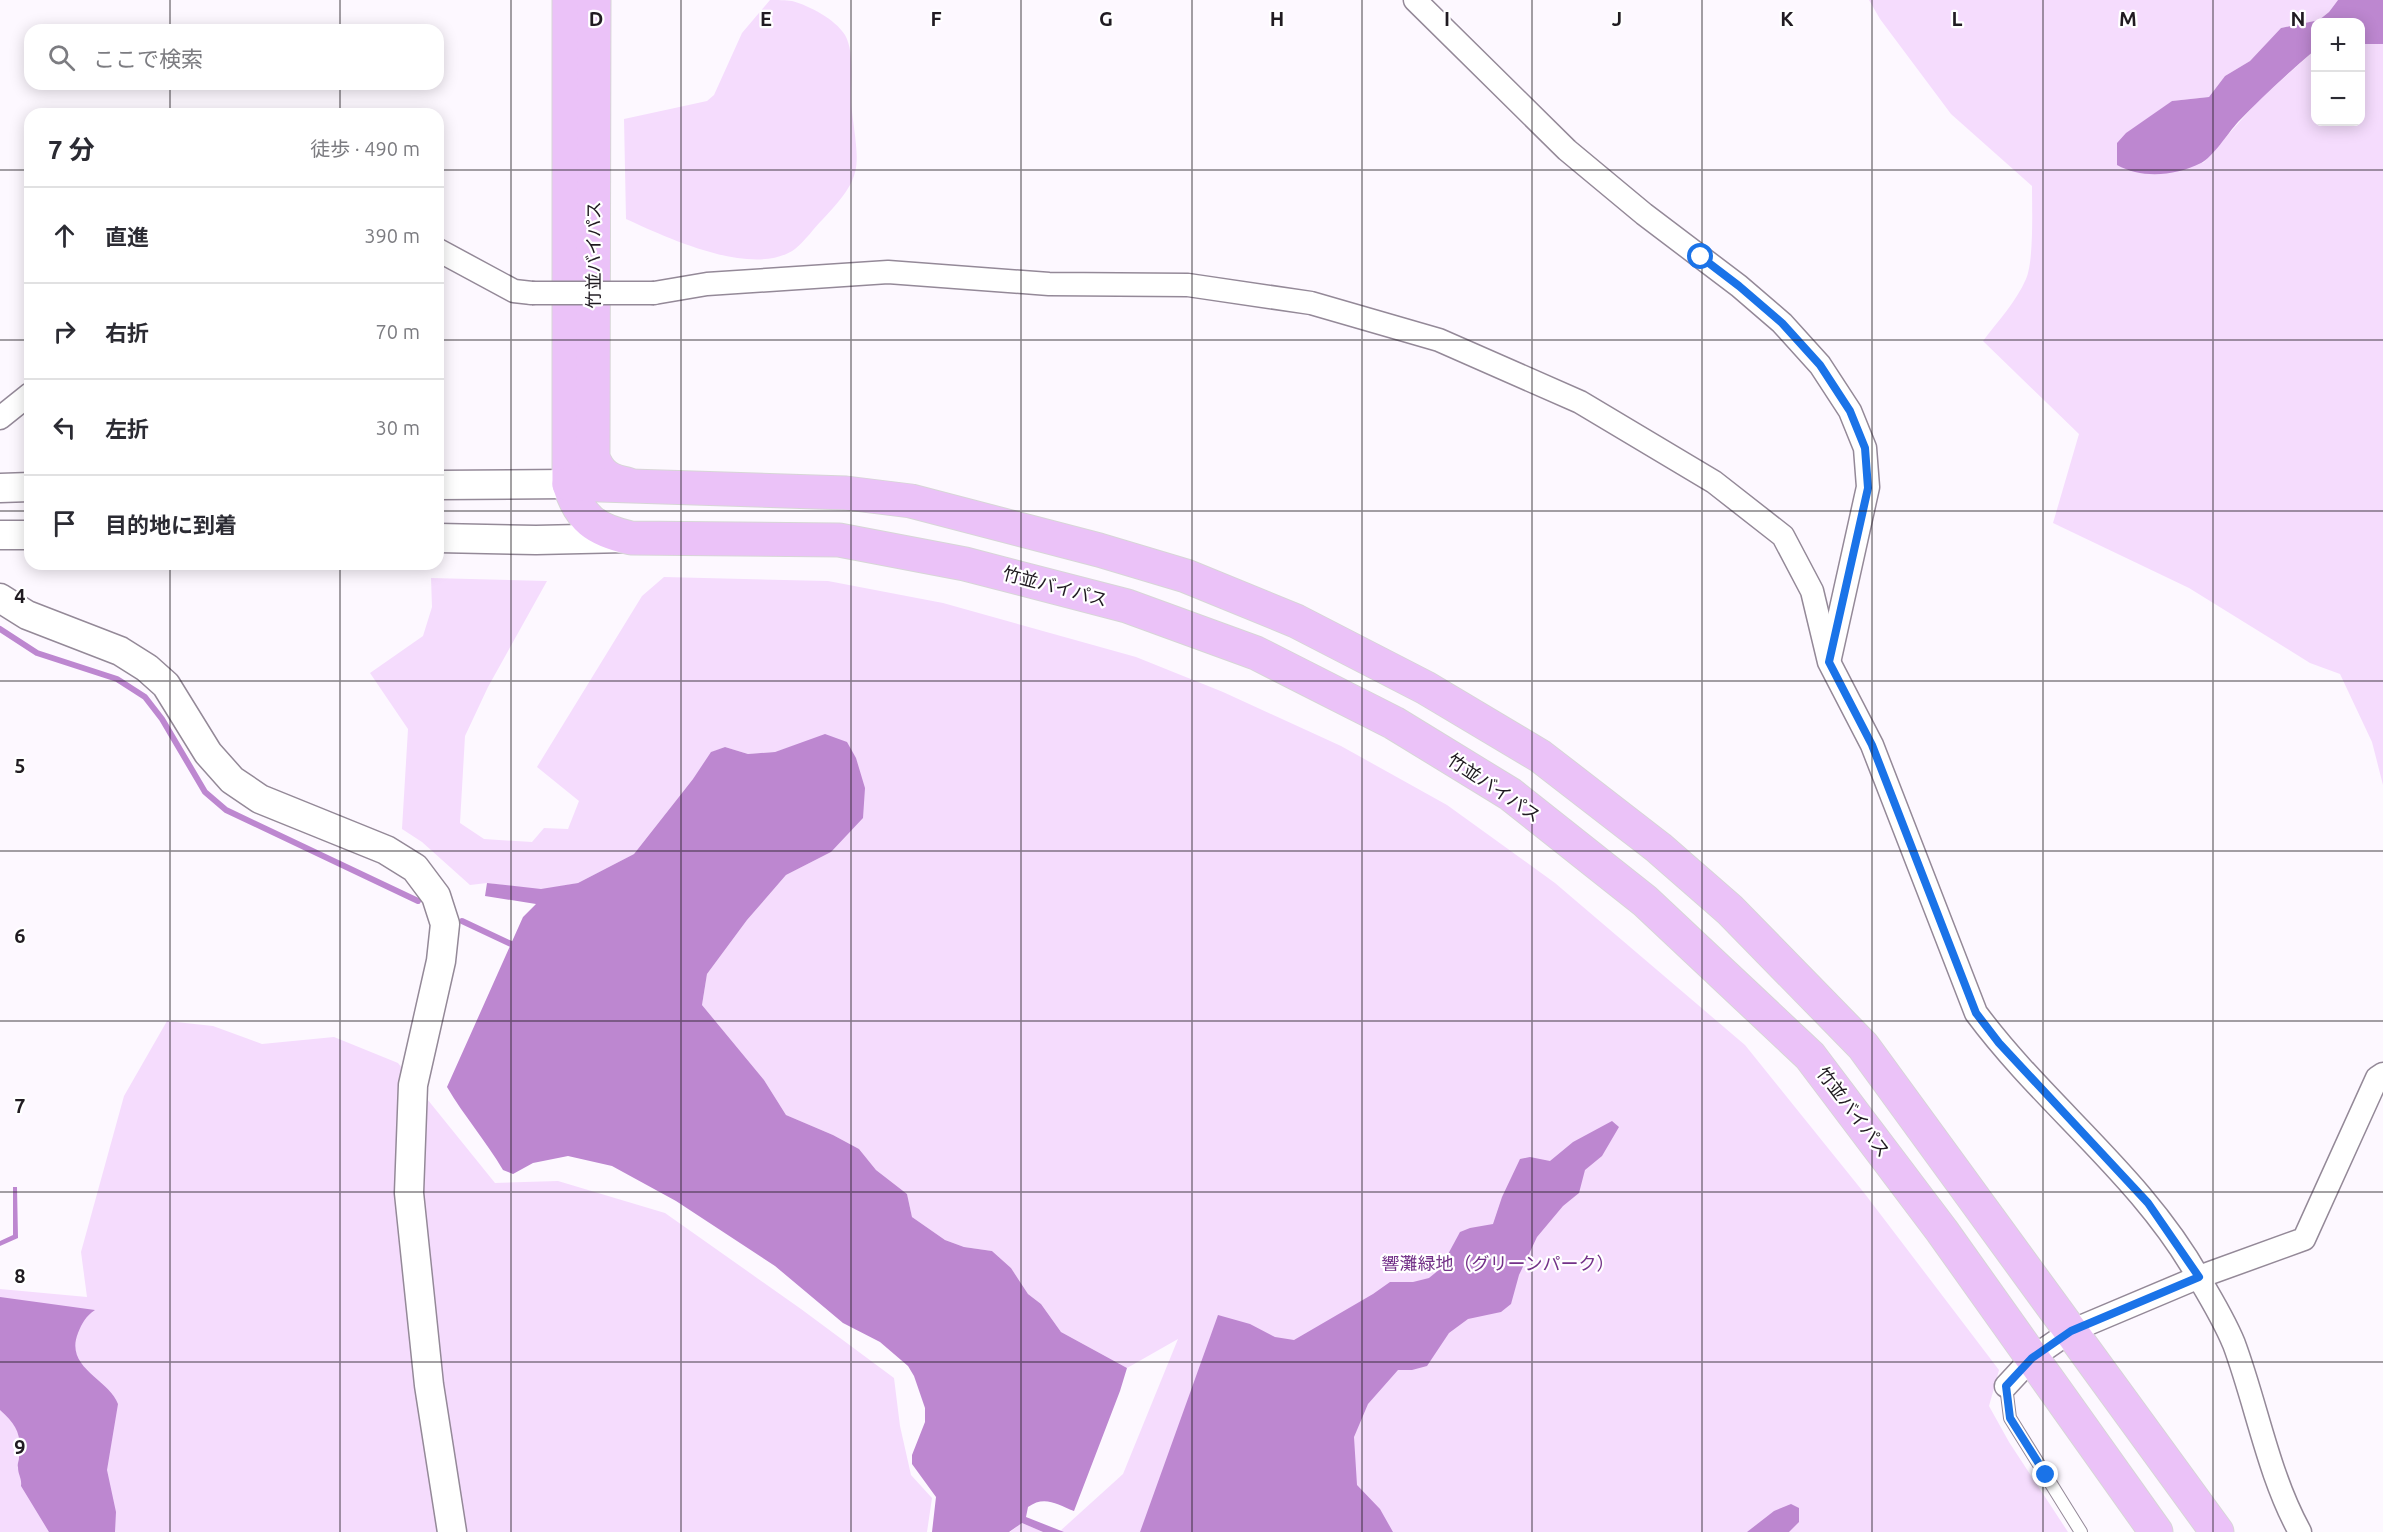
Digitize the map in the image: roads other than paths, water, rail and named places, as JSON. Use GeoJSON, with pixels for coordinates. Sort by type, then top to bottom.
{"type":"FeatureCollection","features":[{"type":"Feature","properties":{"kind":"highway","name":"竹並バイパス"},"geometry":{"type":"LineString","coordinates":[[568,0],[581,479],[610,533],[631,537],[839,540],[966,564],[1127,606],[1256,653],[1394,723],[1510,794],[1636,894],[1810,1056],[1942,1231],[2156,1532]]}},
{"type":"Feature","properties":{"kind":"highway","name":"竹並バイパス"},"geometry":{"type":"LineString","coordinates":[[581,479],[594,0]]}},
{"type":"Feature","properties":{"kind":"highway"},"geometry":{"type":"LineString","coordinates":[[581,479],[596,468],[605,477],[615,482],[632,485],[846,493],[911,501],[1099,550],[1186,576],[1296,621],[1426,688],[1540,756],[1659,848],[1730,910],[1863,1046],[2217,1532]]}},
{"type":"Feature","properties":{"kind":"street"},"geometry":{"type":"LineString","coordinates":[[1415,0],[1567,150],[1644,214],[1739,286],[1782,323],[1820,365],[1850,411],[1865,448],[1868,488],[1829,662]]}},
{"type":"Feature","properties":{"kind":"street"},"geometry":{"type":"LineString","coordinates":[[444,253],[514,291],[532,293],[654,293],[706,284],[888,272],[1049,284],[1188,285],[1311,303],[1439,340],[1580,402],[1714,482],[1783,536],[1812,591],[1829,662],[1872,745],[1976,1013],[1999,1043],[2148,1203],[2199,1277],[2233,1342],[2285,1505],[2300,1532]]}},
{"type":"Feature","properties":{"kind":"street"},"geometry":{"type":"LineString","coordinates":[[0,418],[24,399]]}},
{"type":"Feature","properties":{"kind":"street"},"geometry":{"type":"LineString","coordinates":[[444,484],[536,484],[581,479],[570,534],[560,539]]}},
{"type":"Feature","properties":{"kind":"street"},"geometry":{"type":"LineString","coordinates":[[0,488],[24,488]]}},
{"type":"Feature","properties":{"kind":"street"},"geometry":{"type":"LineString","coordinates":[[0,535],[24,535]]}},
{"type":"Feature","properties":{"kind":"street"},"geometry":{"type":"LineString","coordinates":[[444,538],[631,537]]}},
{"type":"Feature","properties":{"kind":"street"},"geometry":{"type":"LineString","coordinates":[[0,598],[27,615],[120,651],[147,668],[166,685],[208,753],[232,780],[260,799],[386,850],[415,868],[436,896],[445,924],[441,961],[412,1085],[409,1193],[429,1385],[452,1532]]}},
{"type":"Feature","properties":{"kind":"street"},"geometry":{"type":"LineString","coordinates":[[2006,1386],[2032,1358],[2071,1331],[2199,1277],[2304,1239],[2378,1078],[2383,1074]]}},
{"type":"Feature","properties":{"kind":"lane"},"geometry":{"type":"LineString","coordinates":[[2006,1386],[2010,1418],[2081,1532]]}},
{"type":"Feature","properties":{"kind":"waterway"},"geometry":{"type":"LineString","coordinates":[[0,629],[37,653],[117,679],[145,697],[162,719],[205,792],[226,810],[418,901]]}},
{"type":"Feature","properties":{"kind":"waterway"},"geometry":{"type":"LineString","coordinates":[[462,921],[511,944]]}},
{"type":"Feature","properties":{"kind":"park label","name":"響灘緑地（グリーンパーク）"},"geometry":{"type":"Point","coordinates":[1498,1264]}}]}
